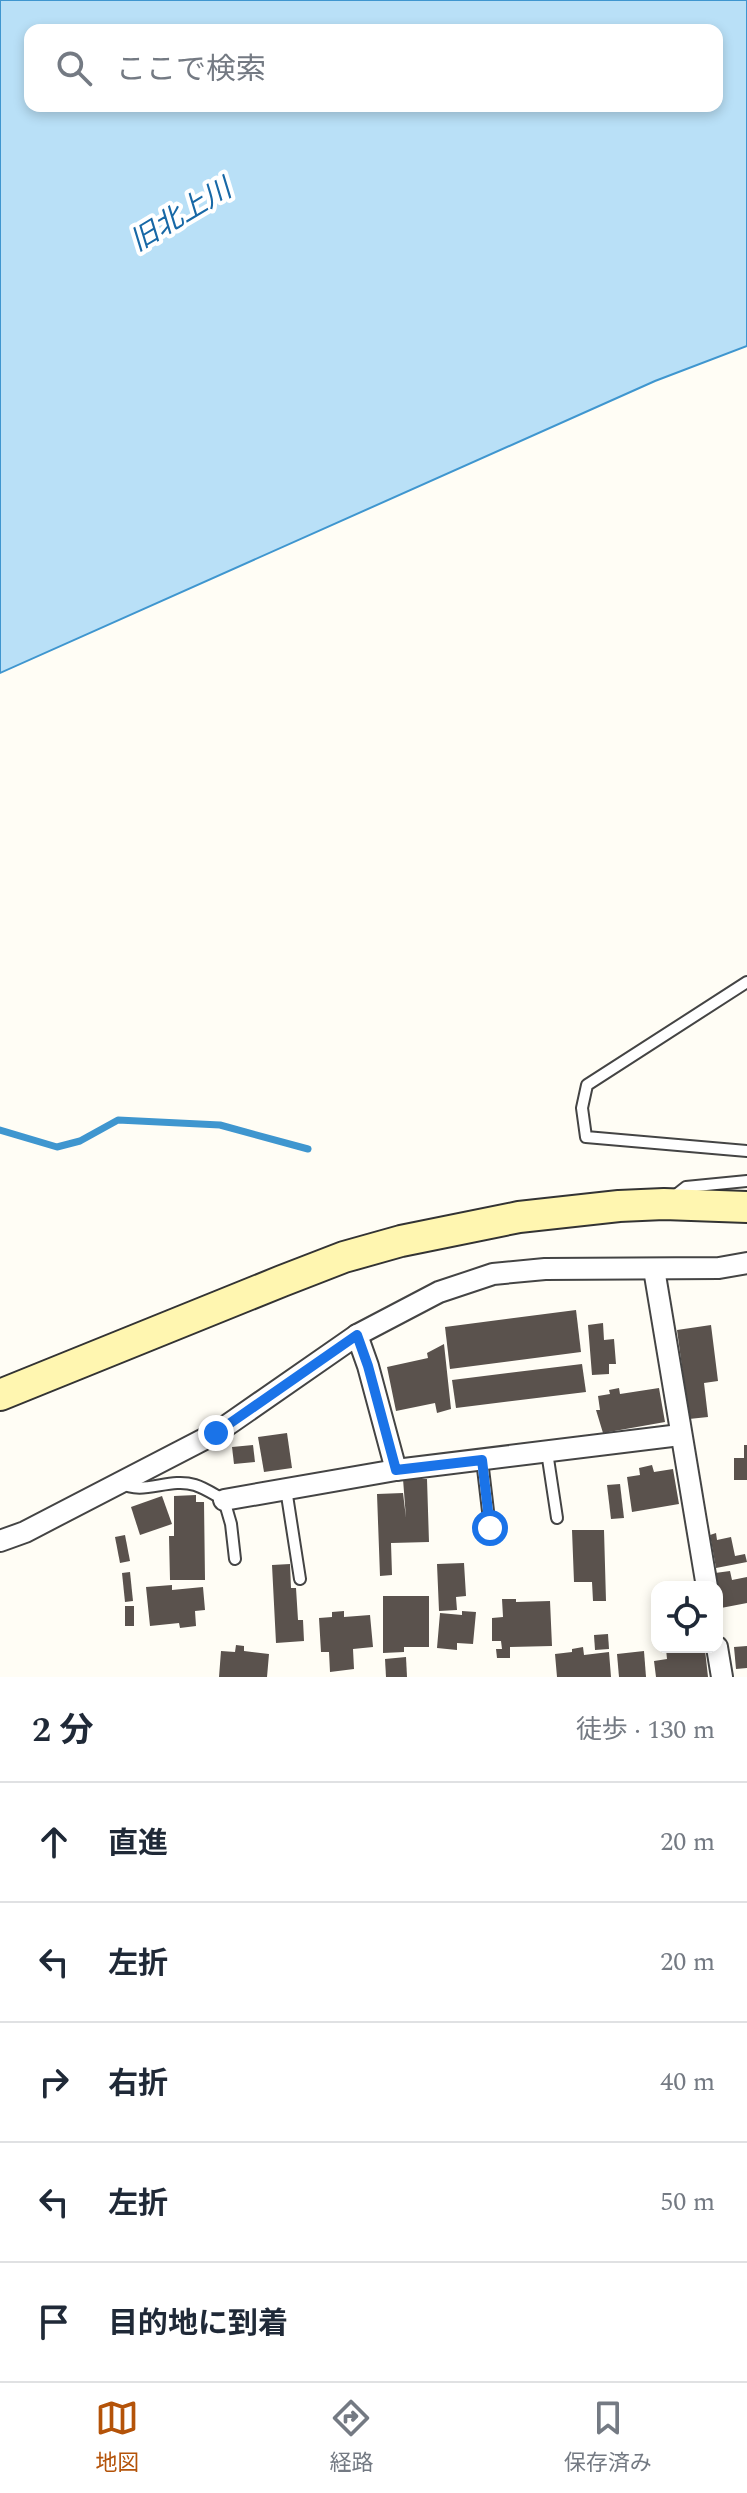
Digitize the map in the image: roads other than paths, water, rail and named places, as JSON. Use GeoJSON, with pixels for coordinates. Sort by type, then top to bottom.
{"type":"FeatureCollection","features":[{"type":"Feature","properties":{"kind":"street"},"geometry":{"type":"LineString","coordinates":[[0,1395],[282,1281],[372,1249],[519,1217],[664,1204],[747,1207]]}},
{"type":"Feature","properties":{"kind":"street"},"geometry":{"type":"LineString","coordinates":[[0,1541],[25,1532],[216,1433],[357,1335],[439,1292],[493,1274],[545,1269],[719,1268],[747,1263]]}},
{"type":"Feature","properties":{"kind":"street"},"geometry":{"type":"LineString","coordinates":[[654,1269],[706,1581]]}},
{"type":"Feature","properties":{"kind":"street"},"geometry":{"type":"LineString","coordinates":[[357,1335],[396,1470]]}},
{"type":"Feature","properties":{"kind":"street"},"geometry":{"type":"LineString","coordinates":[[224,1500],[396,1470],[680,1435]]}},
{"type":"Feature","properties":{"kind":"street"},"geometry":{"type":"LineString","coordinates":[[718,1653],[722,1677]]}},
{"type":"Feature","properties":{"kind":"lane"},"geometry":{"type":"LineString","coordinates":[[747,982],[587,1085],[582,1108],[586,1137],[747,1151]]}},
{"type":"Feature","properties":{"kind":"lane"},"geometry":{"type":"LineString","coordinates":[[664,1204],[686,1187],[747,1181]]}},
{"type":"Feature","properties":{"kind":"lane"},"geometry":{"type":"LineString","coordinates":[[547,1452],[557,1518]]}},
{"type":"Feature","properties":{"kind":"lane"},"geometry":{"type":"LineString","coordinates":[[482,1460],[490,1528]]}},
{"type":"Feature","properties":{"kind":"lane"},"geometry":{"type":"LineString","coordinates":[[119,1482],[139,1489],[162,1483],[195,1485],[224,1500],[231,1524],[235,1559]]}},
{"type":"Feature","properties":{"kind":"lane"},"geometry":{"type":"LineString","coordinates":[[286,1489],[300,1579]]}},
{"type":"Feature","properties":{"kind":"water","name":"旧北上川"},"geometry":{"type":"Polygon","coordinates":[[[0,0],[747,0],[747,346],[655,381],[0,673],[0,0]]]}},
{"type":"Feature","properties":{"kind":"waterway"},"geometry":{"type":"LineString","coordinates":[[0,1130],[57,1147],[80,1141],[118,1120],[220,1125],[308,1149]]}}]}
